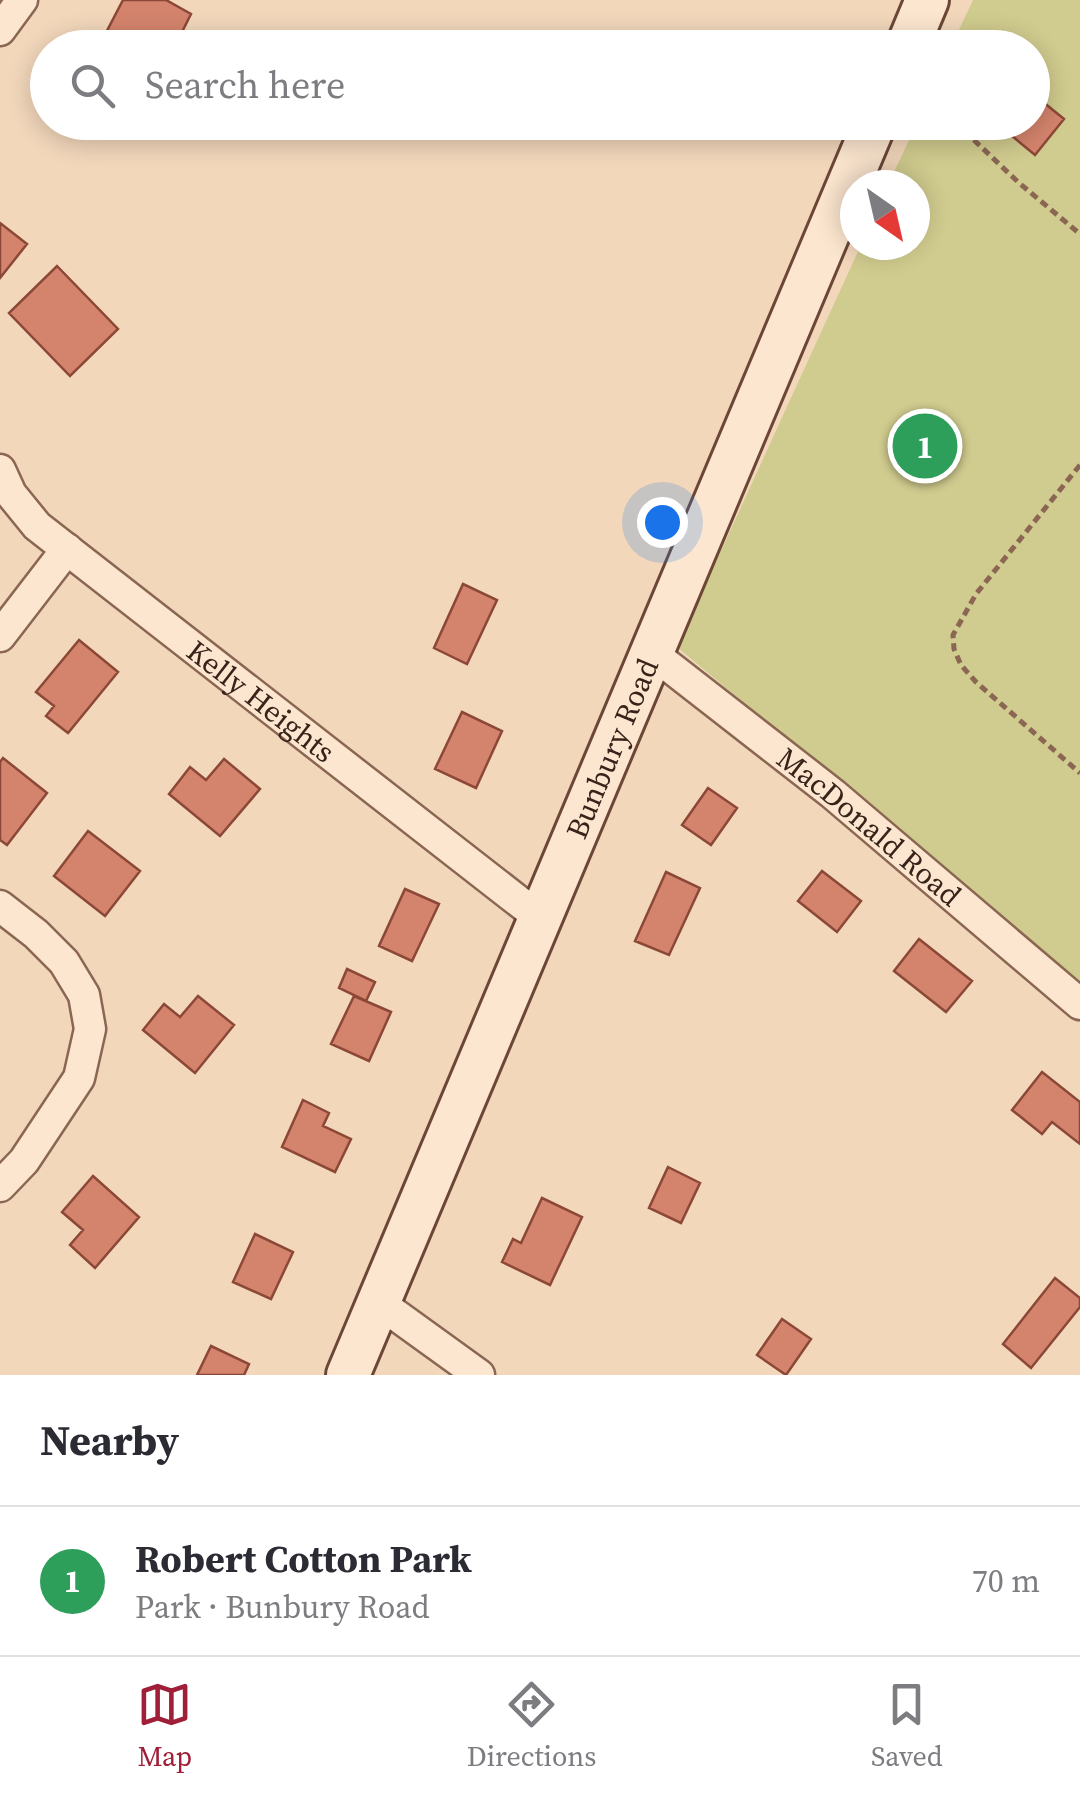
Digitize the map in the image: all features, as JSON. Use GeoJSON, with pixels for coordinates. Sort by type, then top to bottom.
{"type":"FeatureCollection","features":[{"type":"Feature","properties":{"kind":"main road"},"geometry":{"type":"LineString","coordinates":[[914,30],[927,0]]}},
{"type":"Feature","properties":{"kind":"main road","name":"Bunbury Road"},"geometry":{"type":"LineString","coordinates":[[348,1375],[868,140]]}},
{"type":"Feature","properties":{"kind":"street"},"geometry":{"type":"LineString","coordinates":[[0,30],[22,0]]}},
{"type":"Feature","properties":{"kind":"street","name":"Kelly Heights"},"geometry":{"type":"LineString","coordinates":[[0,470],[11,494],[38,526],[540,918]]}},
{"type":"Feature","properties":{"kind":"street"},"geometry":{"type":"LineString","coordinates":[[0,636],[67,550]]}},
{"type":"Feature","properties":{"kind":"street","name":"MacDonald Road"},"geometry":{"type":"LineString","coordinates":[[652,653],[833,794],[1080,1004]]}},
{"type":"Feature","properties":{"kind":"street"},"geometry":{"type":"LineString","coordinates":[[0,906],[64,962],[84,994],[90,1029],[79,1078],[24,1161],[0,1186]]}},
{"type":"Feature","properties":{"kind":"street"},"geometry":{"type":"LineString","coordinates":[[378,1302],[479,1375]]}},
{"type":"Feature","properties":{"kind":"path"},"geometry":{"type":"LineString","coordinates":[[974,140],[1080,234]]}},
{"type":"Feature","properties":{"kind":"path"},"geometry":{"type":"LineString","coordinates":[[1080,465],[976,594],[954,635],[954,650],[961,665],[976,682],[1080,773]]}},
{"type":"Feature","properties":{"kind":"shaded area"},"geometry":{"type":"Polygon","coordinates":[[[973,0],[1080,0],[1080,983],[677,647],[854,260],[930,260],[930,170],[895,170],[909,140],[1050,140],[1050,30],[959,30],[973,0]]]}},
{"type":"Feature","properties":{"kind":"building"},"geometry":{"type":"Polygon","coordinates":[[[123,0],[166,0],[191,14],[183,30],[107,30],[123,0]]]}},
{"type":"Feature","properties":{"kind":"building"},"geometry":{"type":"Polygon","coordinates":[[[1050,108],[1064,119],[1050,136],[1050,108]]]}},
{"type":"Feature","properties":{"kind":"building"},"geometry":{"type":"Polygon","coordinates":[[[1017,140],[1047,140],[1035,155],[1017,140]]]}},
{"type":"Feature","properties":{"kind":"building"},"geometry":{"type":"Polygon","coordinates":[[[0,223],[27,244],[0,278],[0,223]]]}},
{"type":"Feature","properties":{"kind":"building"},"geometry":{"type":"Polygon","coordinates":[[[57,266],[118,329],[70,376],[9,313],[57,266]]]}},
{"type":"Feature","properties":{"kind":"building"},"geometry":{"type":"Polygon","coordinates":[[[463,584],[497,600],[467,664],[434,648],[463,584]]]}},
{"type":"Feature","properties":{"kind":"building"},"geometry":{"type":"Polygon","coordinates":[[[79,640],[118,672],[68,733],[46,716],[54,706],[36,692],[79,640]]]}},
{"type":"Feature","properties":{"kind":"building"},"geometry":{"type":"Polygon","coordinates":[[[462,712],[502,731],[476,788],[435,769],[462,712]]]}},
{"type":"Feature","properties":{"kind":"building"},"geometry":{"type":"Polygon","coordinates":[[[3,758],[47,793],[7,845],[0,840],[3,758]]]}},
{"type":"Feature","properties":{"kind":"building"},"geometry":{"type":"Polygon","coordinates":[[[224,759],[260,789],[220,836],[169,794],[190,767],[206,780],[224,759]]]}},
{"type":"Feature","properties":{"kind":"building"},"geometry":{"type":"Polygon","coordinates":[[[708,788],[737,808],[711,845],[682,825],[708,788]]]}},
{"type":"Feature","properties":{"kind":"building"},"geometry":{"type":"Polygon","coordinates":[[[88,831],[140,871],[105,916],[54,876],[88,831]]]}},
{"type":"Feature","properties":{"kind":"building"},"geometry":{"type":"Polygon","coordinates":[[[822,871],[861,901],[837,932],[798,901],[822,871]]]}},
{"type":"Feature","properties":{"kind":"building"},"geometry":{"type":"Polygon","coordinates":[[[666,872],[700,888],[669,955],[635,941],[666,872]]]}},
{"type":"Feature","properties":{"kind":"building"},"geometry":{"type":"Polygon","coordinates":[[[405,889],[439,904],[412,961],[379,946],[405,889]]]}},
{"type":"Feature","properties":{"kind":"building"},"geometry":{"type":"Polygon","coordinates":[[[919,939],[972,981],[946,1012],[894,971],[919,939]]]}},
{"type":"Feature","properties":{"kind":"building"},"geometry":{"type":"Polygon","coordinates":[[[347,969],[375,982],[366,1001],[339,988],[347,969]]]}},
{"type":"Feature","properties":{"kind":"building"},"geometry":{"type":"Polygon","coordinates":[[[198,996],[234,1025],[195,1073],[143,1030],[164,1004],[180,1017],[198,996]]]}},
{"type":"Feature","properties":{"kind":"building"},"geometry":{"type":"Polygon","coordinates":[[[354,996],[391,1012],[369,1061],[331,1044],[354,996]]]}},
{"type":"Feature","properties":{"kind":"building"},"geometry":{"type":"Polygon","coordinates":[[[1042,1072],[1080,1102],[1080,1144],[1052,1122],[1042,1134],[1012,1110],[1042,1072]]]}},
{"type":"Feature","properties":{"kind":"building"},"geometry":{"type":"Polygon","coordinates":[[[303,1100],[329,1113],[323,1126],[351,1139],[335,1172],[282,1147],[303,1100]]]}},
{"type":"Feature","properties":{"kind":"building"},"geometry":{"type":"Polygon","coordinates":[[[668,1167],[700,1183],[681,1223],[649,1208],[668,1167]]]}},
{"type":"Feature","properties":{"kind":"building"},"geometry":{"type":"Polygon","coordinates":[[[93,1176],[139,1217],[95,1268],[70,1245],[83,1230],[62,1212],[93,1176]]]}},
{"type":"Feature","properties":{"kind":"building"},"geometry":{"type":"Polygon","coordinates":[[[542,1198],[582,1217],[550,1285],[502,1262],[513,1239],[521,1243],[542,1198]]]}},
{"type":"Feature","properties":{"kind":"building"},"geometry":{"type":"Polygon","coordinates":[[[255,1234],[293,1252],[271,1299],[233,1282],[255,1234]]]}},
{"type":"Feature","properties":{"kind":"building"},"geometry":{"type":"Polygon","coordinates":[[[1055,1278],[1080,1298],[1080,1307],[1031,1368],[1003,1344],[1055,1278]]]}},
{"type":"Feature","properties":{"kind":"building"},"geometry":{"type":"Polygon","coordinates":[[[782,1319],[811,1339],[786,1375],[757,1355],[782,1319]]]}},
{"type":"Feature","properties":{"kind":"building"},"geometry":{"type":"Polygon","coordinates":[[[211,1346],[249,1364],[244,1375],[197,1375],[211,1346]]]}},
{"type":"Feature","properties":{"kind":"place","name":"Robert Cotton Park"},"geometry":{"type":"Point","coordinates":[925,446]}}]}
